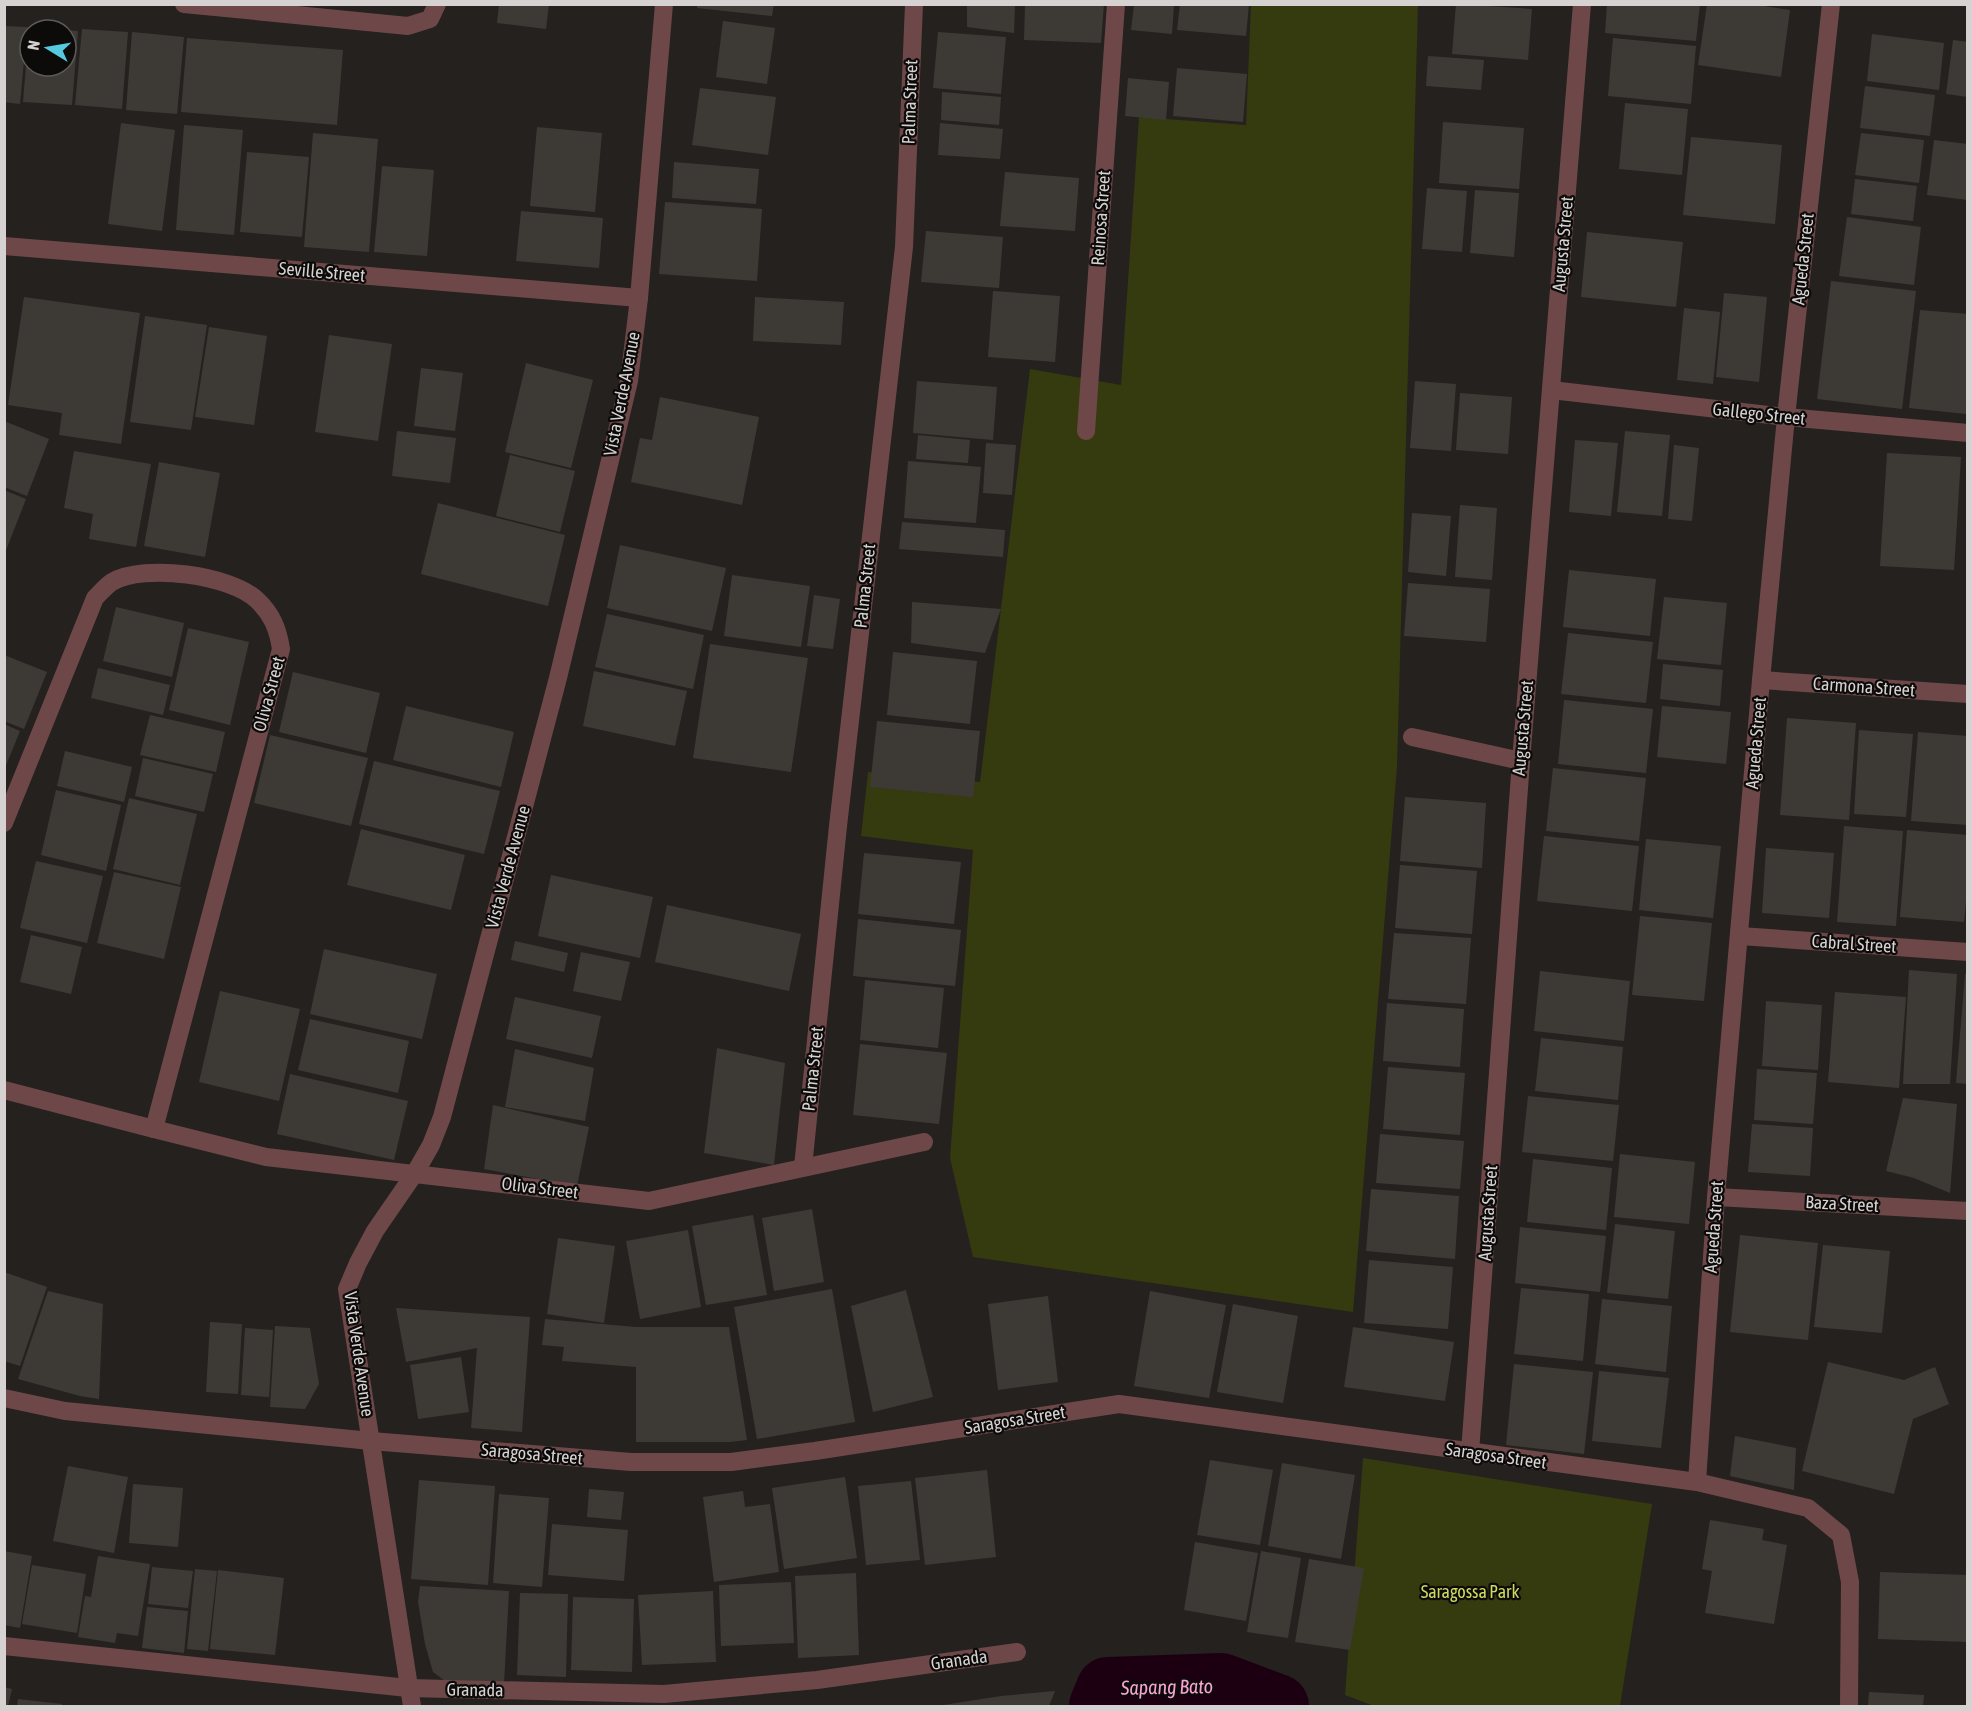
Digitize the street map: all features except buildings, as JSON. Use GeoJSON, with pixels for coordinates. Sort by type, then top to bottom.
{"type":"FeatureCollection","features":[{"type":"Feature","properties":{"kind":"street"},"geometry":{"type":"LineString","coordinates":[[184,4],[408,26],[430,20],[437,4]]}},
{"type":"Feature","properties":{"kind":"street","name":"Vista Verde Avenue"},"geometry":{"type":"LineString","coordinates":[[412,1707],[347,1289],[375,1231],[415,1173],[431,1145],[442,1117],[558,678],[629,381],[639,298],[664,4]]}},
{"type":"Feature","properties":{"kind":"street","name":"Palma Street"},"geometry":{"type":"LineString","coordinates":[[803,1167],[841,802],[904,247],[914,4]]}},
{"type":"Feature","properties":{"kind":"street","name":"Reinosa Street"},"geometry":{"type":"LineString","coordinates":[[1086,431],[1116,4]]}},
{"type":"Feature","properties":{"kind":"street","name":"Augusta Street"},"geometry":{"type":"LineString","coordinates":[[1470,1452],[1521,761],[1582,4]]}},
{"type":"Feature","properties":{"kind":"street","name":"Agueda Street"},"geometry":{"type":"LineString","coordinates":[[1697,1482],[1716,1197],[1761,680],[1786,417],[1831,4]]}},
{"type":"Feature","properties":{"kind":"street","name":"Seville Street"},"geometry":{"type":"LineString","coordinates":[[4,246],[639,298]]}},
{"type":"Feature","properties":{"kind":"street","name":"Gallego Street"},"geometry":{"type":"LineString","coordinates":[[1551,390],[1786,417],[1968,433]]}},
{"type":"Feature","properties":{"kind":"street","name":"Oliva Street"},"geometry":{"type":"LineString","coordinates":[[4,824],[95,598],[113,582],[138,573],[179,572],[242,588],[258,600],[270,614],[278,629],[281,649],[154,1129]]}},
{"type":"Feature","properties":{"kind":"street","name":"Carmona Street"},"geometry":{"type":"LineString","coordinates":[[1761,680],[1968,694]]}},
{"type":"Feature","properties":{"kind":"street"},"geometry":{"type":"LineString","coordinates":[[1412,738],[1521,761]]}},
{"type":"Feature","properties":{"kind":"street","name":"Cabral Street"},"geometry":{"type":"LineString","coordinates":[[1740,936],[1968,951]]}},
{"type":"Feature","properties":{"kind":"street","name":"Oliva Street"},"geometry":{"type":"LineString","coordinates":[[4,1090],[266,1157],[649,1202],[924,1142]]}},
{"type":"Feature","properties":{"kind":"street","name":"Baza Street"},"geometry":{"type":"LineString","coordinates":[[1716,1197],[1968,1211]]}},
{"type":"Feature","properties":{"kind":"street","name":"Saragosa Street"},"geometry":{"type":"LineString","coordinates":[[4,1398],[65,1411],[371,1441],[631,1462],[731,1461],[815,1451],[1119,1404],[1697,1482],[1808,1508],[1841,1535],[1851,1581],[1849,1707]]}},
{"type":"Feature","properties":{"kind":"street","name":"Granada"},"geometry":{"type":"LineString","coordinates":[[4,1646],[408,1688],[664,1694],[817,1680],[1017,1652]]}},
{"type":"Feature","properties":{"kind":"green space"},"geometry":{"type":"Polygon","coordinates":[[[1251,5],[1418,5],[1397,766],[1353,1312],[973,1257],[950,1158],[973,850],[861,836],[868,772],[980,782],[1030,369],[1121,385],[1139,117],[1246,125],[1251,5]]]}},
{"type":"Feature","properties":{"kind":"green space","name":"Saragossa Park"},"geometry":{"type":"Polygon","coordinates":[[[1363,1458],[1652,1504],[1620,1706],[1374,1706],[1345,1695],[1363,1458]]]}},
{"type":"Feature","properties":{"kind":"waterway","name":"Sapang Bato"},"geometry":{"type":"LineString","coordinates":[[1101,1706],[1108,1689],[1221,1685],[1277,1706]]}}]}
